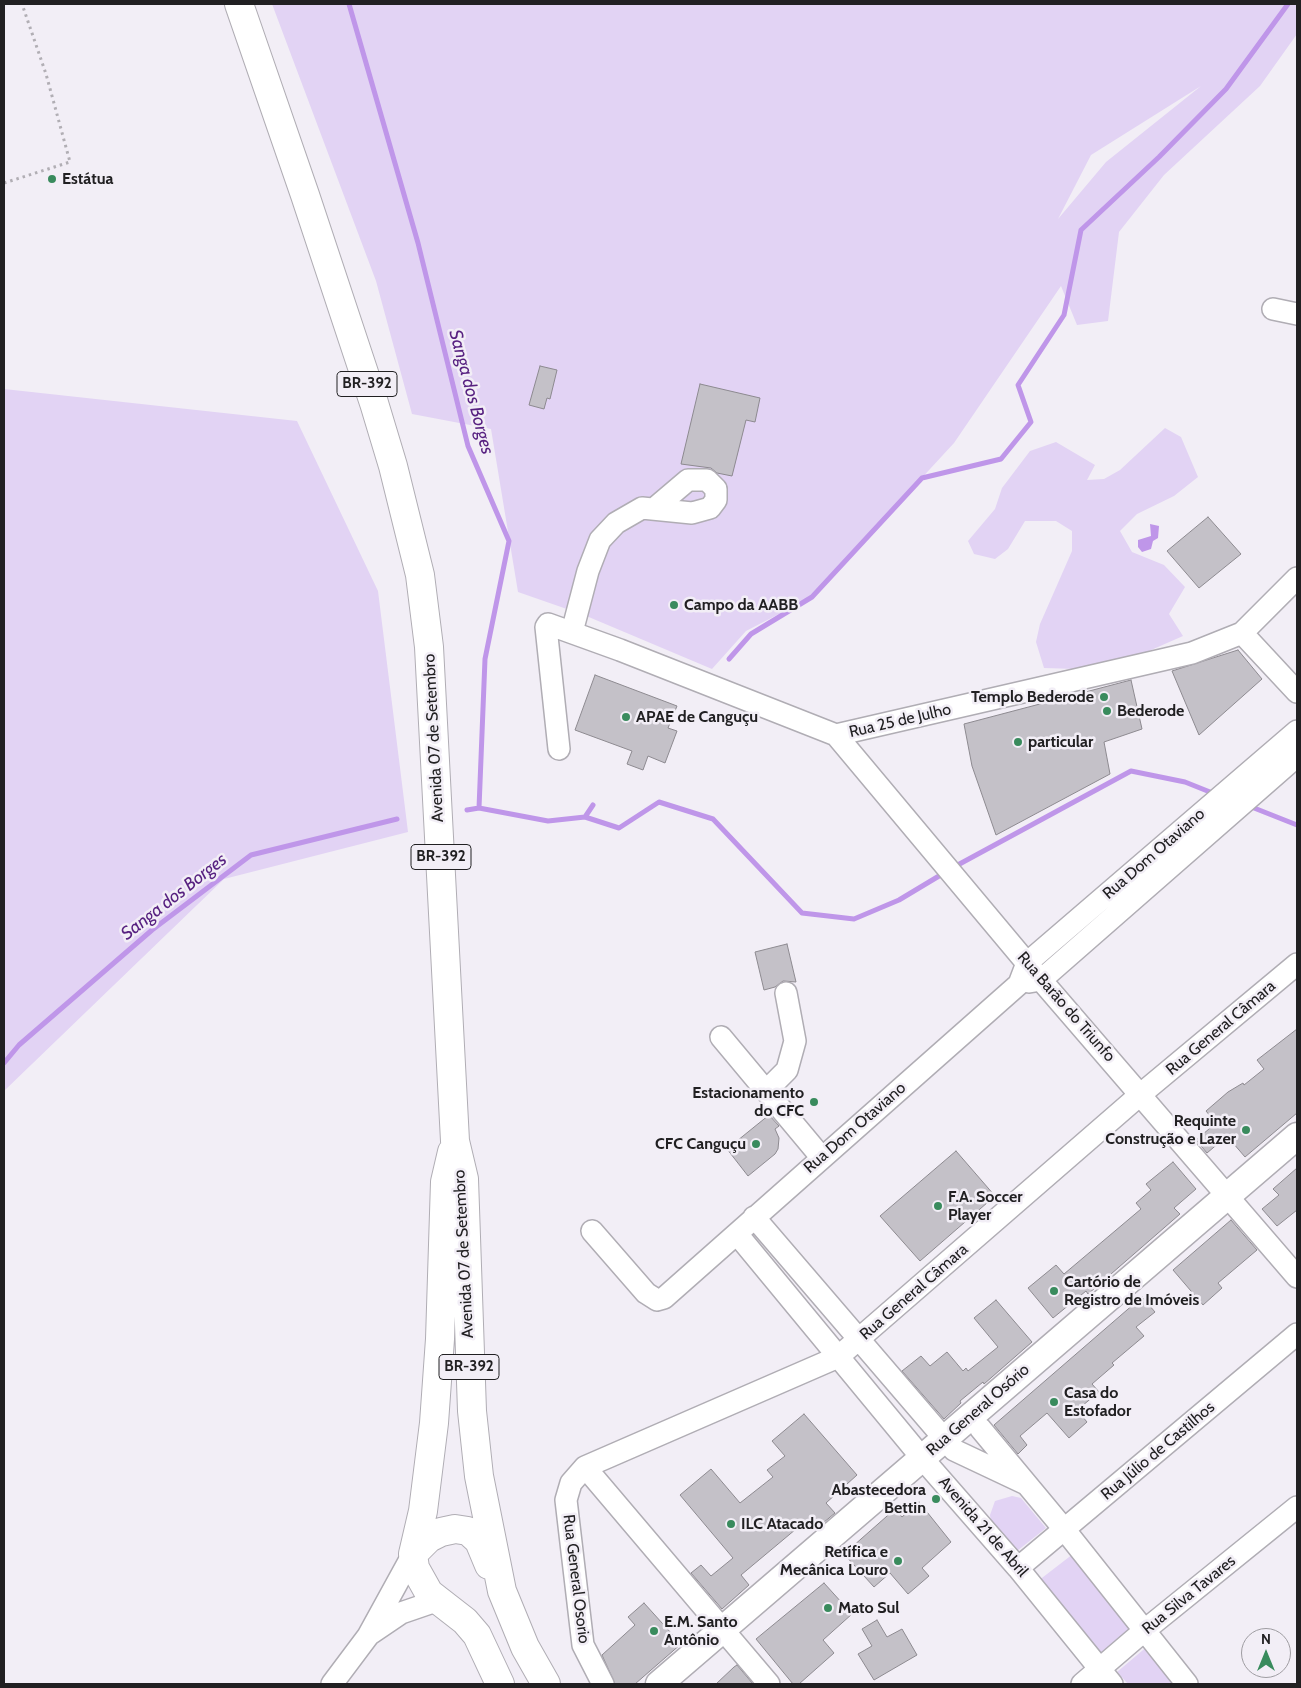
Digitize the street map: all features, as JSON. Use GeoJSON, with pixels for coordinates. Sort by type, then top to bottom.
{"type":"FeatureCollection","features":[{"type":"Feature","properties":{"kind":"highway","name":"Avenida 07 de Setembro"},"geometry":{"type":"LineString","coordinates":[[239,4],[374,404],[393,466],[420,575],[429,646],[455,1141],[464,1179],[472,1411],[479,1476],[502,1591],[525,1647],[546,1684]]}},
{"type":"Feature","properties":{"kind":"highway","name":"Avenida 07 de Setembro"},"geometry":{"type":"LineString","coordinates":[[455,1141],[445,1182],[440,1340],[434,1423],[423,1511],[413,1554],[418,1575],[436,1601],[465,1621],[477,1636],[500,1684]]}},
{"type":"Feature","properties":{"kind":"highway"},"geometry":{"type":"LineString","coordinates":[[413,1554],[428,1538],[441,1532],[455,1529],[468,1531],[478,1541],[502,1591]]}},
{"type":"Feature","properties":{"kind":"main road","name":"Rua General Osório"},"geometry":{"type":"LineString","coordinates":[[949,1444],[980,1428],[1231,1201],[1297,1136]]}},
{"type":"Feature","properties":{"kind":"main road","name":"Rua General Osório"},"geometry":{"type":"LineString","coordinates":[[659,1684],[727,1635],[1231,1201],[1297,1152]]}},
{"type":"Feature","properties":{"kind":"main road","name":"Rua General Osório"},"geometry":{"type":"LineString","coordinates":[[680,1684],[727,1635]]}},
{"type":"Feature","properties":{"kind":"street"},"geometry":{"type":"LineString","coordinates":[[1273,309],[1297,314]]}},
{"type":"Feature","properties":{"kind":"street"},"geometry":{"type":"LineString","coordinates":[[574,622],[600,540],[616,523],[642,508],[655,508]]}},
{"type":"Feature","properties":{"kind":"street","name":"Rua 25 de Julho"},"geometry":{"type":"LineString","coordinates":[[559,749],[546,627],[551,624],[574,622],[836,735],[1192,654],[1242,633],[1297,578]]}},
{"type":"Feature","properties":{"kind":"street"},"geometry":{"type":"LineString","coordinates":[[1242,633],[1297,692]]}},
{"type":"Feature","properties":{"kind":"street","name":"Rua Dom Otaviano"},"geometry":{"type":"LineString","coordinates":[[1041,980],[1161,862],[1248,786],[1297,731]]}},
{"type":"Feature","properties":{"kind":"street","name":"Rua Barão do Triunfo"},"geometry":{"type":"LineString","coordinates":[[836,735],[1041,980],[1297,1277]]}},
{"type":"Feature","properties":{"kind":"street","name":"Rua Dom Otaviano"},"geometry":{"type":"LineString","coordinates":[[1248,786],[1297,756]]}},
{"type":"Feature","properties":{"kind":"street","name":"Rua Dom Otaviano"},"geometry":{"type":"LineString","coordinates":[[592,1231],[646,1293],[657,1300],[664,1298],[1019,984],[1028,963],[1161,862]]}},
{"type":"Feature","properties":{"kind":"street","name":"Rua General Câmara"},"geometry":{"type":"LineString","coordinates":[[566,1500],[571,1483],[585,1467],[838,1357],[860,1340],[1141,1094],[1297,964]]}},
{"type":"Feature","properties":{"kind":"street"},"geometry":{"type":"LineString","coordinates":[[1019,984],[1041,980]]}},
{"type":"Feature","properties":{"kind":"street"},"geometry":{"type":"LineString","coordinates":[[766,1091],[787,1070],[795,1040],[786,993]]}},
{"type":"Feature","properties":{"kind":"street"},"geometry":{"type":"LineString","coordinates":[[721,1037],[822,1158]]}},
{"type":"Feature","properties":{"kind":"street","name":"Avenida 21 de Abril"},"geometry":{"type":"LineString","coordinates":[[754,1217],[949,1444],[1026,1484]]}},
{"type":"Feature","properties":{"kind":"street","name":"Avenida 21 de Abril"},"geometry":{"type":"LineString","coordinates":[[737,1234],[838,1357],[1018,1568],[1105,1677]]}},
{"type":"Feature","properties":{"kind":"street","name":"Rua Júlio de Castilhos"},"geometry":{"type":"LineString","coordinates":[[1018,1568],[1297,1334]]}},
{"type":"Feature","properties":{"kind":"street","name":"Avenida 21 de Abril"},"geometry":{"type":"LineString","coordinates":[[980,1428],[1064,1529],[1186,1684]]}},
{"type":"Feature","properties":{"kind":"street"},"geometry":{"type":"LineString","coordinates":[[585,1467],[769,1684]]}},
{"type":"Feature","properties":{"kind":"street","name":"Rua General Osorio"},"geometry":{"type":"LineString","coordinates":[[566,1500],[583,1645],[603,1684]]}},
{"type":"Feature","properties":{"kind":"street","name":"Rua Silva Tavares"},"geometry":{"type":"LineString","coordinates":[[1082,1684],[1105,1677],[1145,1630],[1297,1507]]}},
{"type":"Feature","properties":{"kind":"street"},"geometry":{"type":"LineString","coordinates":[[332,1684],[368,1636],[413,1554]]}},
{"type":"Feature","properties":{"kind":"street"},"geometry":{"type":"LineString","coordinates":[[368,1636],[401,1613],[436,1601]]}},
{"type":"Feature","properties":{"kind":"path"},"geometry":{"type":"LineString","coordinates":[[4,183],[70,162],[46,74],[22,4]]}},
{"type":"Feature","properties":{"kind":"shaded area"},"geometry":{"type":"Polygon","coordinates":[[[272,4],[1297,4],[1297,34],[1260,86],[1164,175],[1119,232],[1108,321],[1077,325],[1061,286],[954,443],[812,597],[746,631],[712,669],[584,615],[518,592],[491,429],[412,414],[376,281],[272,4]],[[1201,86],[1091,155],[1058,219],[1106,162],[1201,86]]]}},
{"type":"Feature","properties":{"kind":"shaded area"},"geometry":{"type":"Polygon","coordinates":[[[4,389],[297,421],[378,591],[408,832],[224,879],[4,1091],[4,389]]]}},
{"type":"Feature","properties":{"kind":"shaded area"},"geometry":{"type":"Polygon","coordinates":[[[1165,428],[1181,437],[1198,477],[1174,496],[1137,514],[1120,531],[1132,552],[1164,565],[1185,587],[1169,614],[1183,636],[1142,654],[1076,669],[1044,668],[1036,642],[1040,624],[1072,551],[1072,531],[1056,521],[1025,521],[1008,549],[995,559],[974,554],[968,541],[995,509],[1002,488],[1030,451],[1056,442],[1095,465],[1087,480],[1104,479],[1120,470],[1165,428]]]}},
{"type":"Feature","properties":{"kind":"shaded area"},"geometry":{"type":"Polygon","coordinates":[[[1150,524],[1159,526],[1158,538],[1153,541],[1151,549],[1142,552],[1138,547],[1138,540],[1151,536],[1150,524]]]}},
{"type":"Feature","properties":{"kind":"shaded area"},"geometry":{"type":"Polygon","coordinates":[[[1012,1496],[1021,1498],[1046,1528],[1017,1551],[991,1522],[990,1515],[995,1501],[1012,1496]]]}},
{"type":"Feature","properties":{"kind":"shaded area"},"geometry":{"type":"Polygon","coordinates":[[[1073,1554],[1132,1629],[1096,1656],[1038,1581],[1073,1554]]]}},
{"type":"Feature","properties":{"kind":"shaded area"},"geometry":{"type":"Polygon","coordinates":[[[1149,1645],[1178,1684],[1128,1684],[1117,1672],[1149,1645]]]}},
{"type":"Feature","properties":{"kind":"building"},"geometry":{"type":"Polygon","coordinates":[[[540,366],[557,370],[550,399],[547,398],[544,409],[529,405],[540,366]]]}},
{"type":"Feature","properties":{"kind":"building"},"geometry":{"type":"Polygon","coordinates":[[[700,384],[760,398],[755,422],[746,420],[732,476],[717,473],[711,468],[681,464],[700,384]]]}},
{"type":"Feature","properties":{"kind":"building"},"geometry":{"type":"Polygon","coordinates":[[[1208,517],[1241,554],[1199,588],[1167,551],[1208,517]]]}},
{"type":"Feature","properties":{"kind":"building"},"geometry":{"type":"Polygon","coordinates":[[[1238,650],[1262,679],[1199,735],[1172,671],[1238,650]]]}},
{"type":"Feature","properties":{"kind":"building","name":"APAE de Canguçu"},"geometry":{"type":"Polygon","coordinates":[[[595,675],[677,706],[668,728],[677,731],[665,763],[648,756],[643,770],[627,764],[632,751],[575,730],[595,675]]]}},
{"type":"Feature","properties":{"kind":"building"},"geometry":{"type":"Polygon","coordinates":[[[1131,680],[1142,729],[1104,742],[1110,774],[996,835],[972,766],[964,724],[1131,680]]]}},
{"type":"Feature","properties":{"kind":"building"},"geometry":{"type":"Polygon","coordinates":[[[787,944],[796,982],[783,981],[775,987],[764,990],[755,952],[787,944]]]}},
{"type":"Feature","properties":{"kind":"building"},"geometry":{"type":"Polygon","coordinates":[[[1297,1029],[1297,1113],[1245,1157],[1227,1136],[1207,1153],[1196,1140],[1216,1123],[1206,1111],[1228,1092],[1243,1083],[1244,1085],[1264,1069],[1257,1060],[1297,1029]]]}},
{"type":"Feature","properties":{"kind":"building","name":"CFC Canguçu"},"geometry":{"type":"Polygon","coordinates":[[[769,1115],[779,1126],[775,1129],[779,1138],[778,1149],[775,1154],[748,1176],[727,1149],[769,1115]]]}},
{"type":"Feature","properties":{"kind":"building","name":"F.A. Soccer Player"},"geometry":{"type":"Polygon","coordinates":[[[956,1151],[995,1196],[920,1261],[880,1216],[956,1151]]]}},
{"type":"Feature","properties":{"kind":"building"},"geometry":{"type":"Polygon","coordinates":[[[1173,1162],[1196,1189],[1174,1208],[1180,1214],[1088,1294],[1086,1291],[1053,1318],[1028,1288],[1056,1265],[1064,1274],[1141,1209],[1136,1203],[1151,1190],[1146,1184],[1173,1162]]]}},
{"type":"Feature","properties":{"kind":"building"},"geometry":{"type":"Polygon","coordinates":[[[1297,1168],[1297,1210],[1277,1226],[1262,1209],[1279,1195],[1273,1189],[1297,1168]]]}},
{"type":"Feature","properties":{"kind":"building"},"geometry":{"type":"Polygon","coordinates":[[[1231,1220],[1257,1250],[1218,1283],[1222,1288],[1203,1305],[1173,1270],[1231,1220]]]}},
{"type":"Feature","properties":{"kind":"building"},"geometry":{"type":"Polygon","coordinates":[[[1142,1297],[1155,1312],[1136,1327],[1144,1336],[1112,1363],[1114,1365],[1092,1384],[1099,1392],[1077,1410],[1087,1422],[1069,1438],[1047,1413],[1020,1436],[1027,1445],[1018,1454],[994,1425],[1142,1297]]]}},
{"type":"Feature","properties":{"kind":"building"},"geometry":{"type":"Polygon","coordinates":[[[996,1300],[1032,1342],[984,1384],[983,1382],[960,1401],[961,1403],[944,1419],[902,1371],[921,1356],[930,1366],[947,1352],[963,1371],[966,1368],[968,1371],[998,1347],[974,1318],[996,1300]]]}},
{"type":"Feature","properties":{"kind":"building"},"geometry":{"type":"Polygon","coordinates":[[[804,1414],[857,1475],[826,1503],[835,1513],[817,1528],[808,1519],[741,1575],[749,1585],[722,1609],[691,1573],[701,1565],[711,1576],[733,1558],[680,1495],[711,1469],[740,1503],[773,1477],[767,1470],[785,1456],[772,1441],[804,1414]]]}},
{"type":"Feature","properties":{"kind":"building"},"geometry":{"type":"Polygon","coordinates":[[[919,1502],[951,1542],[922,1568],[929,1576],[908,1594],[890,1573],[874,1587],[844,1554],[895,1509],[902,1517],[919,1502]]]}},
{"type":"Feature","properties":{"kind":"building"},"geometry":{"type":"Polygon","coordinates":[[[824,1583],[852,1614],[823,1640],[834,1653],[799,1684],[793,1684],[756,1639],[824,1583]]]}},
{"type":"Feature","properties":{"kind":"building"},"geometry":{"type":"Polygon","coordinates":[[[644,1603],[681,1644],[635,1684],[615,1684],[602,1655],[635,1625],[628,1617],[644,1603]]]}},
{"type":"Feature","properties":{"kind":"building"},"geometry":{"type":"Polygon","coordinates":[[[877,1620],[887,1637],[902,1629],[917,1655],[874,1680],[858,1654],[872,1646],[862,1629],[877,1620]]]}},
{"type":"Feature","properties":{"kind":"building"},"geometry":{"type":"Polygon","coordinates":[[[737,1665],[753,1684],[716,1684],[734,1667],[737,1665]]]}},
{"type":"Feature","properties":{"kind":"waterway","name":"Sanga dos Borges"},"geometry":{"type":"LineString","coordinates":[[349,4],[418,243],[468,446],[509,541],[485,659],[479,808],[467,810]]}},
{"type":"Feature","properties":{"kind":"waterway"},"geometry":{"type":"LineString","coordinates":[[729,659],[751,634],[812,597],[922,478],[1001,459],[1031,422],[1018,385],[1064,315],[1081,230],[1159,157],[1226,89],[1288,4]]}},
{"type":"Feature","properties":{"kind":"waterway"},"geometry":{"type":"LineString","coordinates":[[954,867],[1131,771],[1185,782],[1215,794]]}},
{"type":"Feature","properties":{"kind":"waterway"},"geometry":{"type":"LineString","coordinates":[[585,817],[619,828],[659,802],[713,819],[802,913],[854,919],[899,900],[944,873]]}},
{"type":"Feature","properties":{"kind":"waterway"},"geometry":{"type":"LineString","coordinates":[[479,808],[548,821],[585,817],[593,805]]}},
{"type":"Feature","properties":{"kind":"waterway"},"geometry":{"type":"LineString","coordinates":[[1249,806],[1297,825]]}},
{"type":"Feature","properties":{"kind":"waterway","name":"Sanga dos Borges"},"geometry":{"type":"LineString","coordinates":[[4,1063],[19,1045],[152,930],[251,855],[397,819]]}},
{"type":"Feature","properties":{"kind":"place","name":"Estátua"},"geometry":{"type":"Point","coordinates":[52,179]}},
{"type":"Feature","properties":{"kind":"place","name":"Campo da AABB"},"geometry":{"type":"Point","coordinates":[674,605]}},
{"type":"Feature","properties":{"kind":"place","name":"Templo Bederode"},"geometry":{"type":"Point","coordinates":[1104,697]}},
{"type":"Feature","properties":{"kind":"place","name":"Bederode"},"geometry":{"type":"Point","coordinates":[1107,711]}},
{"type":"Feature","properties":{"kind":"place","name":"APAE de Canguçu"},"geometry":{"type":"Point","coordinates":[626,717]}},
{"type":"Feature","properties":{"kind":"place","name":"particular"},"geometry":{"type":"Point","coordinates":[1018,742]}},
{"type":"Feature","properties":{"kind":"place","name":"Estacionamento do CFC"},"geometry":{"type":"Point","coordinates":[814,1102]}},
{"type":"Feature","properties":{"kind":"place","name":"Requinte Construção e Lazer"},"geometry":{"type":"Point","coordinates":[1246,1130]}},
{"type":"Feature","properties":{"kind":"place","name":"CFC Canguçu"},"geometry":{"type":"Point","coordinates":[756,1144]}},
{"type":"Feature","properties":{"kind":"place","name":"F.A. Soccer Player"},"geometry":{"type":"Point","coordinates":[938,1206]}},
{"type":"Feature","properties":{"kind":"place","name":"Cartório de Registro de Imóveis"},"geometry":{"type":"Point","coordinates":[1054,1291]}},
{"type":"Feature","properties":{"kind":"place","name":"Casa do Estofador"},"geometry":{"type":"Point","coordinates":[1054,1402]}},
{"type":"Feature","properties":{"kind":"place","name":"Abastecedora Bettin"},"geometry":{"type":"Point","coordinates":[936,1499]}},
{"type":"Feature","properties":{"kind":"place","name":"ILC Atacado"},"geometry":{"type":"Point","coordinates":[731,1524]}},
{"type":"Feature","properties":{"kind":"place","name":"Retífica e Mecânica Louro"},"geometry":{"type":"Point","coordinates":[898,1561]}},
{"type":"Feature","properties":{"kind":"place","name":"Mato Sul"},"geometry":{"type":"Point","coordinates":[828,1608]}},
{"type":"Feature","properties":{"kind":"place","name":"E.M. Santo Antônio"},"geometry":{"type":"Point","coordinates":[654,1631]}}]}
